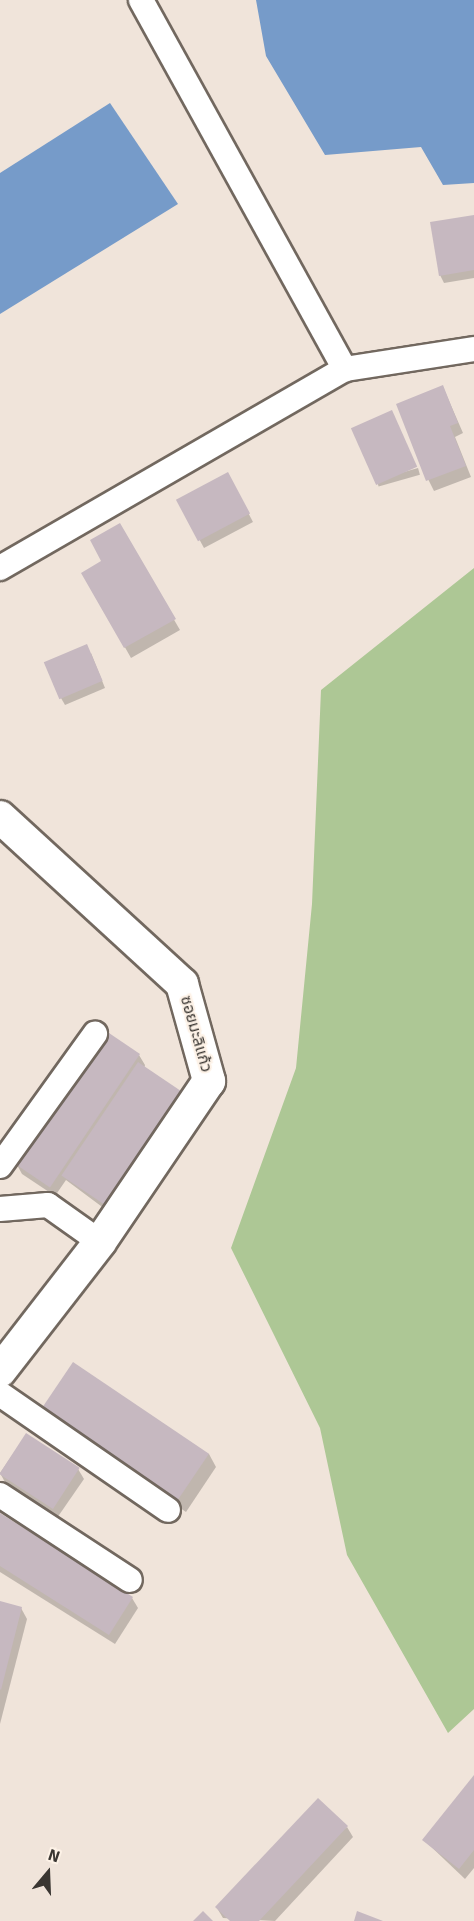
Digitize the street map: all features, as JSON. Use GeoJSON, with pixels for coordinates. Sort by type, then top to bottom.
{"type":"FeatureCollection","features":[{"type":"Feature","properties":{"kind":"street"},"geometry":{"type":"LineString","coordinates":[[141,0],[345,369]]}},
{"type":"Feature","properties":{"kind":"street"},"geometry":{"type":"LineString","coordinates":[[0,568],[345,369],[474,349]]}},
{"type":"Feature","properties":{"kind":"street","name":"ซอยมะลิแก้ว"},"geometry":{"type":"LineString","coordinates":[[0,817],[182,984],[209,1081],[100,1242],[0,1371]]}},
{"type":"Feature","properties":{"kind":"street"},"geometry":{"type":"LineString","coordinates":[[0,1166],[95,1034]]}},
{"type":"Feature","properties":{"kind":"street"},"geometry":{"type":"LineString","coordinates":[[0,1209],[48,1205],[100,1242]]}},
{"type":"Feature","properties":{"kind":"street"},"geometry":{"type":"LineString","coordinates":[[0,1394],[168,1510]]}},
{"type":"Feature","properties":{"kind":"street"},"geometry":{"type":"LineString","coordinates":[[0,1495],[130,1580]]}},
{"type":"Feature","properties":{"kind":"green space"},"geometry":{"type":"Polygon","coordinates":[[[474,568],[474,1709],[448,1733],[347,1555],[320,1428],[231,1248],[296,1068],[312,904],[321,690],[474,568]]]}},
{"type":"Feature","properties":{"kind":"water"},"geometry":{"type":"Polygon","coordinates":[[[256,0],[474,0],[474,183],[443,185],[421,147],[325,155],[266,56],[256,0]]]}},
{"type":"Feature","properties":{"kind":"water"},"geometry":{"type":"Polygon","coordinates":[[[110,103],[178,204],[0,314],[0,173],[110,103]]]}},
{"type":"Feature","properties":{"kind":"building"},"geometry":{"type":"Polygon","coordinates":[[[474,215],[474,270],[439,276],[430,222],[474,215]]]}},
{"type":"Feature","properties":{"kind":"building"},"geometry":{"type":"Polygon","coordinates":[[[443,385],[458,423],[450,426],[466,466],[426,481],[396,404],[443,385]]]}},
{"type":"Feature","properties":{"kind":"building"},"geometry":{"type":"Polygon","coordinates":[[[392,410],[417,467],[376,485],[351,428],[392,410]]]}},
{"type":"Feature","properties":{"kind":"building"},"geometry":{"type":"Polygon","coordinates":[[[228,472],[250,513],[198,541],[176,500],[228,472]]]}},
{"type":"Feature","properties":{"kind":"building"},"geometry":{"type":"Polygon","coordinates":[[[120,523],[176,619],[124,648],[81,573],[101,561],[90,540],[120,523]]]}},
{"type":"Feature","properties":{"kind":"building"},"geometry":{"type":"Polygon","coordinates":[[[87,644],[103,681],[59,699],[44,662],[87,644]]]}},
{"type":"Feature","properties":{"kind":"building"},"geometry":{"type":"Polygon","coordinates":[[[106,1031],[140,1054],[50,1187],[16,1164],[106,1031]]]}},
{"type":"Feature","properties":{"kind":"building"},"geometry":{"type":"Polygon","coordinates":[[[138,1062],[183,1092],[106,1206],[61,1176],[138,1062]]]}},
{"type":"Feature","properties":{"kind":"building"},"geometry":{"type":"Polygon","coordinates":[[[73,1362],[209,1454],[177,1501],[41,1409],[73,1362]]]}},
{"type":"Feature","properties":{"kind":"building"},"geometry":{"type":"Polygon","coordinates":[[[26,1433],[80,1468],[53,1509],[0,1475],[26,1433]]]}},
{"type":"Feature","properties":{"kind":"building"},"geometry":{"type":"Polygon","coordinates":[[[0,1513],[133,1597],[109,1635],[0,1566],[0,1513]]]}},
{"type":"Feature","properties":{"kind":"building"},"geometry":{"type":"Polygon","coordinates":[[[0,1601],[22,1607],[1,1690],[0,1689],[0,1601]]]}},
{"type":"Feature","properties":{"kind":"building"},"geometry":{"type":"Polygon","coordinates":[[[474,1775],[474,1850],[459,1869],[422,1840],[474,1775]]]}},
{"type":"Feature","properties":{"kind":"building"},"geometry":{"type":"Polygon","coordinates":[[[318,1798],[348,1826],[259,1921],[230,1921],[215,1907],[318,1798]]]}},
{"type":"Feature","properties":{"kind":"building"},"geometry":{"type":"Polygon","coordinates":[[[203,1911],[213,1921],[193,1921],[203,1911]]]}},
{"type":"Feature","properties":{"kind":"building"},"geometry":{"type":"Polygon","coordinates":[[[357,1911],[383,1921],[354,1921],[357,1911]]]}}]}
